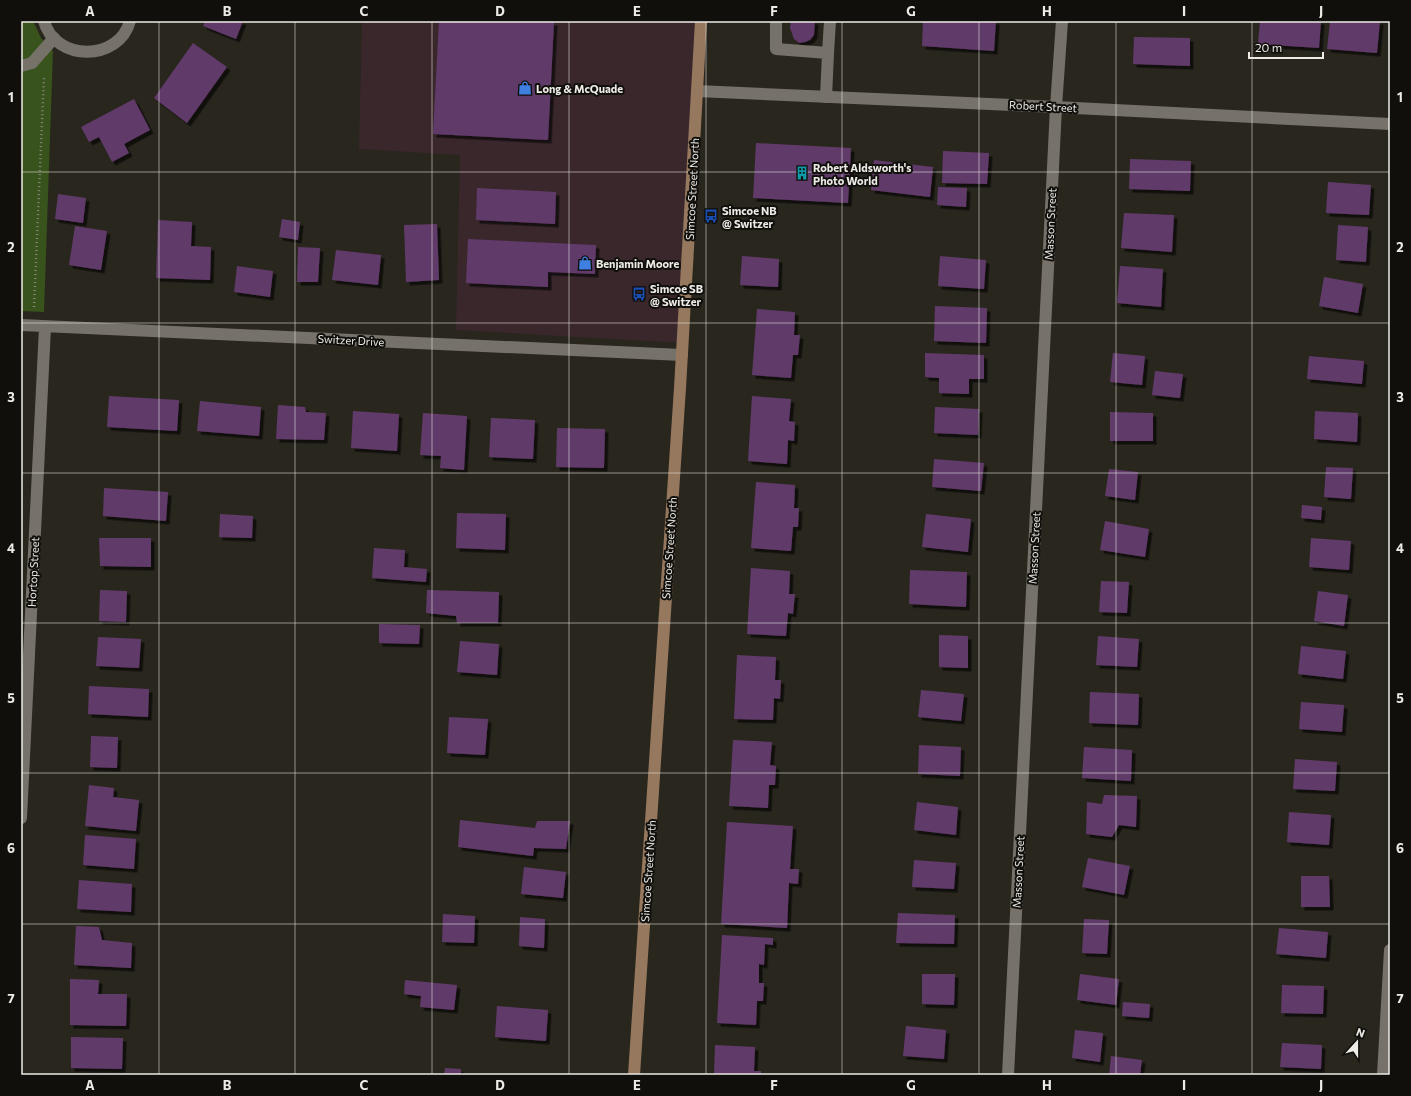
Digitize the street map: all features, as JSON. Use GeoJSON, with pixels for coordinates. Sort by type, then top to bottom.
{"type":"FeatureCollection","features":[{"type":"Feature","properties":{"kind":"main road","name":"Simcoe Street North"},"geometry":{"type":"LineString","coordinates":[[634,1075],[682,355],[701,21]]}},
{"type":"Feature","properties":{"kind":"street"},"geometry":{"type":"LineString","coordinates":[[44,21],[54,38],[65,47],[79,52],[94,52],[108,48],[120,39],[130,21]]}},
{"type":"Feature","properties":{"kind":"street"},"geometry":{"type":"LineString","coordinates":[[776,21],[776,49],[828,53]]}},
{"type":"Feature","properties":{"kind":"street"},"geometry":{"type":"LineString","coordinates":[[826,97],[830,21]]}},
{"type":"Feature","properties":{"kind":"street","name":"Masson Street"},"geometry":{"type":"LineString","coordinates":[[1008,1075],[1056,107],[1062,21]]}},
{"type":"Feature","properties":{"kind":"street"},"geometry":{"type":"LineString","coordinates":[[21,66],[32,63],[54,38]]}},
{"type":"Feature","properties":{"kind":"street","name":"Robert Street"},"geometry":{"type":"LineString","coordinates":[[697,91],[1390,124]]}},
{"type":"Feature","properties":{"kind":"street","name":"Switzer Drive"},"geometry":{"type":"LineString","coordinates":[[27,325],[682,355]]}},
{"type":"Feature","properties":{"kind":"street","name":"Hortop Street"},"geometry":{"type":"LineString","coordinates":[[21,818],[45,327]]}},
{"type":"Feature","properties":{"kind":"street"},"geometry":{"type":"LineString","coordinates":[[1383,1075],[1390,950]]}},
{"type":"Feature","properties":{"kind":"path"},"geometry":{"type":"LineString","coordinates":[[27,325],[46,48]]}},
{"type":"Feature","properties":{"kind":"shaded area"},"geometry":{"type":"Polygon","coordinates":[[[362,21],[700,21],[684,343],[456,330],[460,155],[359,149],[362,21]]]}},
{"type":"Feature","properties":{"kind":"green space"},"geometry":{"type":"Polygon","coordinates":[[[21,21],[33,21],[41,38],[53,51],[44,312],[21,311],[21,21]]]}},
{"type":"Feature","properties":{"kind":"building"},"geometry":{"type":"Polygon","coordinates":[[[205,21],[243,21],[236,39],[203,26],[205,21]]]}},
{"type":"Feature","properties":{"kind":"building"},"geometry":{"type":"Polygon","coordinates":[[[439,21],[554,22],[548,140],[433,134],[439,21]]]}},
{"type":"Feature","properties":{"kind":"building"},"geometry":{"type":"Polygon","coordinates":[[[791,21],[815,21],[814,35],[810,40],[799,43],[794,39],[790,28],[791,21]]]}},
{"type":"Feature","properties":{"kind":"building"},"geometry":{"type":"Polygon","coordinates":[[[923,21],[996,21],[994,51],[922,46],[923,21]]]}},
{"type":"Feature","properties":{"kind":"building"},"geometry":{"type":"Polygon","coordinates":[[[1260,21],[1321,21],[1319,48],[1258,44],[1260,21]]]}},
{"type":"Feature","properties":{"kind":"building"},"geometry":{"type":"Polygon","coordinates":[[[1330,21],[1380,21],[1377,53],[1327,49],[1330,21]]]}},
{"type":"Feature","properties":{"kind":"building"},"geometry":{"type":"Polygon","coordinates":[[[1134,37],[1190,38],[1190,66],[1133,64],[1134,37]]]}},
{"type":"Feature","properties":{"kind":"building"},"geometry":{"type":"Polygon","coordinates":[[[193,43],[227,67],[187,123],[154,98],[193,43]]]}},
{"type":"Feature","properties":{"kind":"building"},"geometry":{"type":"Polygon","coordinates":[[[134,99],[150,130],[124,144],[129,153],[112,162],[99,137],[89,142],[81,127],[134,99]]]}},
{"type":"Feature","properties":{"kind":"building","name":"Robert Aldsworth's Photo World"},"geometry":{"type":"Polygon","coordinates":[[[756,143],[851,148],[848,203],[753,198],[756,143]]]}},
{"type":"Feature","properties":{"kind":"building"},"geometry":{"type":"Polygon","coordinates":[[[943,151],[989,153],[987,184],[942,183],[943,151]]]}},
{"type":"Feature","properties":{"kind":"building"},"geometry":{"type":"Polygon","coordinates":[[[1130,159],[1191,161],[1190,191],[1129,189],[1130,159]]]}},
{"type":"Feature","properties":{"kind":"building"},"geometry":{"type":"Polygon","coordinates":[[[874,160],[933,167],[930,197],[871,190],[874,160]]]}},
{"type":"Feature","properties":{"kind":"building"},"geometry":{"type":"Polygon","coordinates":[[[1328,182],[1371,185],[1369,215],[1326,213],[1328,182]]]}},
{"type":"Feature","properties":{"kind":"building"},"geometry":{"type":"Polygon","coordinates":[[[938,187],[967,188],[966,207],[937,205],[938,187]]]}},
{"type":"Feature","properties":{"kind":"building"},"geometry":{"type":"Polygon","coordinates":[[[477,188],[556,192],[555,224],[476,220],[477,188]]]}},
{"type":"Feature","properties":{"kind":"building"},"geometry":{"type":"Polygon","coordinates":[[[58,194],[86,198],[83,223],[55,219],[58,194]]]}},
{"type":"Feature","properties":{"kind":"building"},"geometry":{"type":"Polygon","coordinates":[[[1124,213],[1174,215],[1172,252],[1121,248],[1124,213]]]}},
{"type":"Feature","properties":{"kind":"building"},"geometry":{"type":"Polygon","coordinates":[[[282,219],[300,222],[298,240],[279,237],[282,219]]]}},
{"type":"Feature","properties":{"kind":"building"},"geometry":{"type":"Polygon","coordinates":[[[158,220],[192,222],[191,246],[211,247],[210,280],[156,278],[158,220]]]}},
{"type":"Feature","properties":{"kind":"building"},"geometry":{"type":"Polygon","coordinates":[[[437,224],[439,280],[406,282],[404,225],[437,224]]]}},
{"type":"Feature","properties":{"kind":"building"},"geometry":{"type":"Polygon","coordinates":[[[1338,225],[1368,227],[1366,262],[1336,260],[1338,225]]]}},
{"type":"Feature","properties":{"kind":"building"},"geometry":{"type":"Polygon","coordinates":[[[75,226],[107,231],[101,270],[69,265],[75,226]]]}},
{"type":"Feature","properties":{"kind":"building"},"geometry":{"type":"Polygon","coordinates":[[[468,239],[596,245],[595,274],[548,272],[548,287],[466,283],[468,239]]]}},
{"type":"Feature","properties":{"kind":"building"},"geometry":{"type":"Polygon","coordinates":[[[298,247],[320,248],[318,282],[297,282],[298,247]]]}},
{"type":"Feature","properties":{"kind":"building"},"geometry":{"type":"Polygon","coordinates":[[[336,250],[381,255],[378,285],[332,280],[336,250]]]}},
{"type":"Feature","properties":{"kind":"building"},"geometry":{"type":"Polygon","coordinates":[[[742,256],[779,259],[778,287],[740,285],[742,256]]]}},
{"type":"Feature","properties":{"kind":"building"},"geometry":{"type":"Polygon","coordinates":[[[940,256],[986,260],[984,289],[938,286],[940,256]]]}},
{"type":"Feature","properties":{"kind":"building"},"geometry":{"type":"Polygon","coordinates":[[[237,266],[273,271],[270,297],[234,292],[237,266]]]}},
{"type":"Feature","properties":{"kind":"building"},"geometry":{"type":"Polygon","coordinates":[[[1120,266],[1163,269],[1161,307],[1117,303],[1120,266]]]}},
{"type":"Feature","properties":{"kind":"building"},"geometry":{"type":"Polygon","coordinates":[[[1324,277],[1363,284],[1358,313],[1319,306],[1324,277]]]}},
{"type":"Feature","properties":{"kind":"building"},"geometry":{"type":"Polygon","coordinates":[[[935,306],[987,308],[986,343],[934,341],[935,306]]]}},
{"type":"Feature","properties":{"kind":"building"},"geometry":{"type":"Polygon","coordinates":[[[757,309],[795,312],[794,335],[800,335],[798,355],[793,355],[791,378],[752,375],[757,309]]]}},
{"type":"Feature","properties":{"kind":"building"},"geometry":{"type":"Polygon","coordinates":[[[925,353],[984,355],[984,379],[969,379],[969,394],[939,393],[939,378],[925,377],[925,353]]]}},
{"type":"Feature","properties":{"kind":"building"},"geometry":{"type":"Polygon","coordinates":[[[1113,353],[1145,356],[1142,385],[1110,382],[1113,353]]]}},
{"type":"Feature","properties":{"kind":"building"},"geometry":{"type":"Polygon","coordinates":[[[1309,356],[1364,361],[1362,384],[1307,379],[1309,356]]]}},
{"type":"Feature","properties":{"kind":"building"},"geometry":{"type":"Polygon","coordinates":[[[1155,371],[1183,374],[1180,398],[1152,395],[1155,371]]]}},
{"type":"Feature","properties":{"kind":"building"},"geometry":{"type":"Polygon","coordinates":[[[109,396],[179,400],[177,431],[107,427],[109,396]]]}},
{"type":"Feature","properties":{"kind":"building"},"geometry":{"type":"Polygon","coordinates":[[[752,396],[791,399],[789,421],[795,422],[794,441],[788,440],[787,464],[748,461],[752,396]]]}},
{"type":"Feature","properties":{"kind":"building"},"geometry":{"type":"Polygon","coordinates":[[[200,401],[261,407],[259,436],[197,431],[200,401]]]}},
{"type":"Feature","properties":{"kind":"building"},"geometry":{"type":"Polygon","coordinates":[[[278,405],[305,407],[306,412],[326,413],[324,440],[276,439],[278,405]]]}},
{"type":"Feature","properties":{"kind":"building"},"geometry":{"type":"Polygon","coordinates":[[[935,407],[979,409],[978,435],[934,433],[935,407]]]}},
{"type":"Feature","properties":{"kind":"building"},"geometry":{"type":"Polygon","coordinates":[[[353,411],[399,414],[397,451],[351,448],[353,411]]]}},
{"type":"Feature","properties":{"kind":"building"},"geometry":{"type":"Polygon","coordinates":[[[1315,411],[1358,413],[1357,442],[1314,439],[1315,411]]]}},
{"type":"Feature","properties":{"kind":"building"},"geometry":{"type":"Polygon","coordinates":[[[1110,412],[1153,413],[1153,441],[1110,441],[1110,412]]]}},
{"type":"Feature","properties":{"kind":"building"},"geometry":{"type":"Polygon","coordinates":[[[423,413],[467,416],[464,470],[440,468],[441,456],[420,455],[423,413]]]}},
{"type":"Feature","properties":{"kind":"building"},"geometry":{"type":"Polygon","coordinates":[[[491,418],[535,420],[533,459],[489,457],[491,418]]]}},
{"type":"Feature","properties":{"kind":"building"},"geometry":{"type":"Polygon","coordinates":[[[557,428],[605,429],[604,468],[556,467],[557,428]]]}},
{"type":"Feature","properties":{"kind":"building"},"geometry":{"type":"Polygon","coordinates":[[[934,459],[984,463],[981,491],[932,487],[934,459]]]}},
{"type":"Feature","properties":{"kind":"building"},"geometry":{"type":"Polygon","coordinates":[[[1326,467],[1353,468],[1351,499],[1324,497],[1326,467]]]}},
{"type":"Feature","properties":{"kind":"building"},"geometry":{"type":"Polygon","coordinates":[[[1109,469],[1138,472],[1135,500],[1105,496],[1109,469]]]}},
{"type":"Feature","properties":{"kind":"building"},"geometry":{"type":"Polygon","coordinates":[[[756,482],[795,485],[794,508],[799,508],[798,527],[793,527],[791,551],[751,548],[756,482]]]}},
{"type":"Feature","properties":{"kind":"building"},"geometry":{"type":"Polygon","coordinates":[[[104,488],[168,492],[166,521],[103,516],[104,488]]]}},
{"type":"Feature","properties":{"kind":"building"},"geometry":{"type":"Polygon","coordinates":[[[1302,505],[1322,507],[1321,520],[1301,518],[1302,505]]]}},
{"type":"Feature","properties":{"kind":"building"},"geometry":{"type":"Polygon","coordinates":[[[457,513],[506,514],[505,550],[456,548],[457,513]]]}},
{"type":"Feature","properties":{"kind":"building"},"geometry":{"type":"Polygon","coordinates":[[[220,514],[253,516],[252,538],[219,537],[220,514]]]}},
{"type":"Feature","properties":{"kind":"building"},"geometry":{"type":"Polygon","coordinates":[[[926,514],[971,519],[968,552],[922,547],[926,514]]]}},
{"type":"Feature","properties":{"kind":"building"},"geometry":{"type":"Polygon","coordinates":[[[1105,521],[1149,529],[1145,557],[1100,550],[1105,521]]]}},
{"type":"Feature","properties":{"kind":"building"},"geometry":{"type":"Polygon","coordinates":[[[99,538],[151,538],[151,567],[100,566],[99,538]]]}},
{"type":"Feature","properties":{"kind":"building"},"geometry":{"type":"Polygon","coordinates":[[[1311,538],[1351,541],[1349,570],[1309,567],[1311,538]]]}},
{"type":"Feature","properties":{"kind":"building"},"geometry":{"type":"Polygon","coordinates":[[[374,548],[405,550],[404,567],[427,569],[426,582],[372,578],[374,548]]]}},
{"type":"Feature","properties":{"kind":"building"},"geometry":{"type":"Polygon","coordinates":[[[751,568],[790,571],[789,594],[795,594],[793,614],[788,613],[786,636],[747,634],[751,568]]]}},
{"type":"Feature","properties":{"kind":"building"},"geometry":{"type":"Polygon","coordinates":[[[910,570],[967,572],[966,607],[909,604],[910,570]]]}},
{"type":"Feature","properties":{"kind":"building"},"geometry":{"type":"Polygon","coordinates":[[[1101,581],[1129,582],[1127,613],[1099,612],[1101,581]]]}},
{"type":"Feature","properties":{"kind":"building"},"geometry":{"type":"Polygon","coordinates":[[[100,590],[127,591],[126,622],[99,621],[100,590]]]}},
{"type":"Feature","properties":{"kind":"building"},"geometry":{"type":"Polygon","coordinates":[[[427,590],[499,592],[498,623],[457,623],[456,616],[426,613],[427,590]]]}},
{"type":"Feature","properties":{"kind":"building"},"geometry":{"type":"Polygon","coordinates":[[[1318,591],[1348,595],[1344,626],[1314,621],[1318,591]]]}},
{"type":"Feature","properties":{"kind":"building"},"geometry":{"type":"Polygon","coordinates":[[[379,624],[420,625],[419,644],[379,643],[379,624]]]}},
{"type":"Feature","properties":{"kind":"building"},"geometry":{"type":"Polygon","coordinates":[[[939,635],[968,636],[968,668],[939,667],[939,635]]]}},
{"type":"Feature","properties":{"kind":"building"},"geometry":{"type":"Polygon","coordinates":[[[1098,636],[1139,639],[1137,667],[1096,665],[1098,636]]]}},
{"type":"Feature","properties":{"kind":"building"},"geometry":{"type":"Polygon","coordinates":[[[98,637],[141,639],[139,668],[96,666],[98,637]]]}},
{"type":"Feature","properties":{"kind":"building"},"geometry":{"type":"Polygon","coordinates":[[[460,641],[499,644],[497,675],[457,672],[460,641]]]}},
{"type":"Feature","properties":{"kind":"building"},"geometry":{"type":"Polygon","coordinates":[[[1301,646],[1346,651],[1343,679],[1298,674],[1301,646]]]}},
{"type":"Feature","properties":{"kind":"building"},"geometry":{"type":"Polygon","coordinates":[[[737,655],[776,657],[775,680],[781,680],[780,699],[774,698],[773,720],[734,719],[737,655]]]}},
{"type":"Feature","properties":{"kind":"building"},"geometry":{"type":"Polygon","coordinates":[[[89,686],[149,689],[148,717],[88,714],[89,686]]]}},
{"type":"Feature","properties":{"kind":"building"},"geometry":{"type":"Polygon","coordinates":[[[921,690],[964,694],[961,721],[918,717],[921,690]]]}},
{"type":"Feature","properties":{"kind":"building"},"geometry":{"type":"Polygon","coordinates":[[[1090,692],[1139,694],[1138,725],[1089,723],[1090,692]]]}},
{"type":"Feature","properties":{"kind":"building"},"geometry":{"type":"Polygon","coordinates":[[[1301,702],[1344,705],[1342,732],[1299,729],[1301,702]]]}},
{"type":"Feature","properties":{"kind":"building"},"geometry":{"type":"Polygon","coordinates":[[[449,717],[488,719],[485,755],[447,753],[449,717]]]}},
{"type":"Feature","properties":{"kind":"building"},"geometry":{"type":"Polygon","coordinates":[[[91,736],[118,737],[117,768],[90,767],[91,736]]]}},
{"type":"Feature","properties":{"kind":"building"},"geometry":{"type":"Polygon","coordinates":[[[733,740],[772,742],[770,765],[776,766],[775,785],[769,785],[768,808],[729,806],[733,740]]]}},
{"type":"Feature","properties":{"kind":"building"},"geometry":{"type":"Polygon","coordinates":[[[919,745],[961,747],[960,776],[918,774],[919,745]]]}},
{"type":"Feature","properties":{"kind":"building"},"geometry":{"type":"Polygon","coordinates":[[[1084,747],[1132,750],[1131,781],[1082,778],[1084,747]]]}},
{"type":"Feature","properties":{"kind":"building"},"geometry":{"type":"Polygon","coordinates":[[[1295,759],[1337,762],[1335,791],[1293,789],[1295,759]]]}},
{"type":"Feature","properties":{"kind":"building"},"geometry":{"type":"Polygon","coordinates":[[[89,785],[114,788],[113,797],[139,800],[136,831],[85,826],[89,785]]]}},
{"type":"Feature","properties":{"kind":"building"},"geometry":{"type":"Polygon","coordinates":[[[1104,795],[1137,796],[1136,827],[1119,825],[1112,837],[1086,834],[1087,802],[1102,804],[1104,795]]]}},
{"type":"Feature","properties":{"kind":"building"},"geometry":{"type":"Polygon","coordinates":[[[917,802],[958,807],[956,835],[914,830],[917,802]]]}},
{"type":"Feature","properties":{"kind":"building"},"geometry":{"type":"Polygon","coordinates":[[[1289,812],[1331,815],[1329,845],[1287,842],[1289,812]]]}},
{"type":"Feature","properties":{"kind":"building"},"geometry":{"type":"Polygon","coordinates":[[[460,820],[535,828],[537,821],[570,821],[566,849],[534,848],[533,856],[458,847],[460,820]]]}},
{"type":"Feature","properties":{"kind":"building"},"geometry":{"type":"Polygon","coordinates":[[[727,822],[793,826],[790,869],[799,869],[798,884],[789,883],[787,928],[721,924],[727,822]]]}},
{"type":"Feature","properties":{"kind":"building"},"geometry":{"type":"Polygon","coordinates":[[[85,835],[136,839],[134,869],[83,865],[85,835]]]}},
{"type":"Feature","properties":{"kind":"building"},"geometry":{"type":"Polygon","coordinates":[[[1088,858],[1130,866],[1124,895],[1082,887],[1088,858]]]}},
{"type":"Feature","properties":{"kind":"building"},"geometry":{"type":"Polygon","coordinates":[[[914,860],[956,863],[954,889],[912,887],[914,860]]]}},
{"type":"Feature","properties":{"kind":"building"},"geometry":{"type":"Polygon","coordinates":[[[524,867],[566,872],[563,898],[521,894],[524,867]]]}},
{"type":"Feature","properties":{"kind":"building"},"geometry":{"type":"Polygon","coordinates":[[[1301,876],[1329,876],[1330,907],[1301,907],[1301,876]]]}},
{"type":"Feature","properties":{"kind":"building"},"geometry":{"type":"Polygon","coordinates":[[[79,880],[132,884],[131,912],[77,909],[79,880]]]}},
{"type":"Feature","properties":{"kind":"building"},"geometry":{"type":"Polygon","coordinates":[[[898,913],[955,915],[954,944],[896,943],[898,913]]]}},
{"type":"Feature","properties":{"kind":"building"},"geometry":{"type":"Polygon","coordinates":[[[443,914],[475,916],[474,943],[442,942],[443,914]]]}},
{"type":"Feature","properties":{"kind":"building"},"geometry":{"type":"Polygon","coordinates":[[[520,917],[545,919],[544,948],[519,946],[520,917]]]}},
{"type":"Feature","properties":{"kind":"building"},"geometry":{"type":"Polygon","coordinates":[[[1084,919],[1109,920],[1107,954],[1082,953],[1084,919]]]}},
{"type":"Feature","properties":{"kind":"building"},"geometry":{"type":"Polygon","coordinates":[[[76,926],[99,927],[102,940],[132,943],[131,968],[74,965],[76,926]]]}},
{"type":"Feature","properties":{"kind":"building"},"geometry":{"type":"Polygon","coordinates":[[[1279,928],[1328,932],[1326,958],[1276,954],[1279,928]]]}},
{"type":"Feature","properties":{"kind":"building"},"geometry":{"type":"Polygon","coordinates":[[[722,935],[773,938],[773,945],[765,944],[764,965],[759,964],[759,983],[764,983],[763,1001],[757,1001],[756,1025],[717,1023],[722,935]]]}},
{"type":"Feature","properties":{"kind":"building"},"geometry":{"type":"Polygon","coordinates":[[[922,974],[955,974],[954,1005],[922,1004],[922,974]]]}},
{"type":"Feature","properties":{"kind":"building"},"geometry":{"type":"Polygon","coordinates":[[[1080,974],[1119,979],[1116,1005],[1077,1000],[1080,974]]]}},
{"type":"Feature","properties":{"kind":"building"},"geometry":{"type":"Polygon","coordinates":[[[70,979],[99,980],[98,994],[127,994],[126,1026],[70,1025],[70,979]]]}},
{"type":"Feature","properties":{"kind":"building"},"geometry":{"type":"Polygon","coordinates":[[[405,980],[457,985],[454,1010],[420,1007],[421,996],[404,994],[405,980]]]}},
{"type":"Feature","properties":{"kind":"building"},"geometry":{"type":"Polygon","coordinates":[[[1282,985],[1324,986],[1323,1014],[1281,1013],[1282,985]]]}},
{"type":"Feature","properties":{"kind":"building"},"geometry":{"type":"Polygon","coordinates":[[[1123,1002],[1150,1004],[1149,1018],[1122,1016],[1123,1002]]]}},
{"type":"Feature","properties":{"kind":"building"},"geometry":{"type":"Polygon","coordinates":[[[497,1006],[548,1010],[546,1041],[495,1037],[497,1006]]]}},
{"type":"Feature","properties":{"kind":"building"},"geometry":{"type":"Polygon","coordinates":[[[906,1026],[946,1030],[944,1059],[903,1056],[906,1026]]]}},
{"type":"Feature","properties":{"kind":"building"},"geometry":{"type":"Polygon","coordinates":[[[1075,1030],[1103,1033],[1100,1062],[1072,1058],[1075,1030]]]}},
{"type":"Feature","properties":{"kind":"building"},"geometry":{"type":"Polygon","coordinates":[[[71,1037],[123,1038],[122,1069],[71,1068],[71,1037]]]}},
{"type":"Feature","properties":{"kind":"building"},"geometry":{"type":"Polygon","coordinates":[[[1282,1043],[1322,1045],[1321,1069],[1280,1067],[1282,1043]]]}},
{"type":"Feature","properties":{"kind":"building"},"geometry":{"type":"Polygon","coordinates":[[[715,1045],[755,1047],[754,1071],[761,1071],[761,1075],[714,1075],[715,1045]]]}},
{"type":"Feature","properties":{"kind":"building"},"geometry":{"type":"Polygon","coordinates":[[[1111,1056],[1142,1060],[1140,1075],[1109,1075],[1111,1056]]]}},
{"type":"Feature","properties":{"kind":"building"},"geometry":{"type":"Polygon","coordinates":[[[445,1068],[461,1069],[461,1075],[444,1075],[445,1068]]]}},
{"type":"Feature","properties":{"kind":"place","name":"Long & McQuade"},"geometry":{"type":"Point","coordinates":[525,88]}},
{"type":"Feature","properties":{"kind":"place","name":"Robert Aldsworth's Photo World"},"geometry":{"type":"Point","coordinates":[802,173]}},
{"type":"Feature","properties":{"kind":"place","name":"Simcoe NB @ Switzer"},"geometry":{"type":"Point","coordinates":[711,216]}},
{"type":"Feature","properties":{"kind":"place","name":"Benjamin Moore"},"geometry":{"type":"Point","coordinates":[585,263]}},
{"type":"Feature","properties":{"kind":"place","name":"Simcoe SB @ Switzer"},"geometry":{"type":"Point","coordinates":[639,294]}}]}
